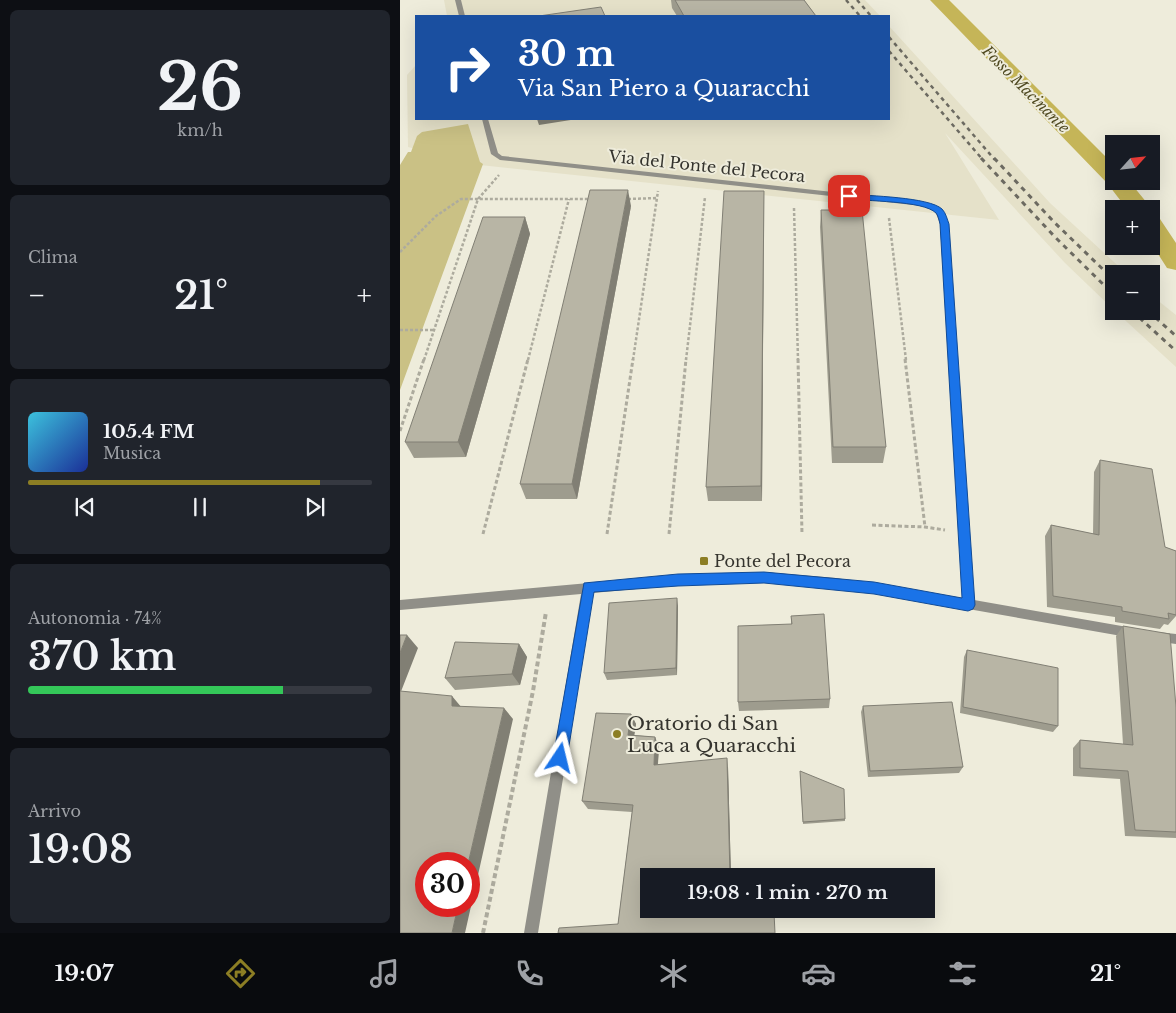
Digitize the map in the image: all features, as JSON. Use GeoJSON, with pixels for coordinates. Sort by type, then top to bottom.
{"type":"FeatureCollection","features":[{"type":"Feature","properties":{"kind":"street"},"geometry":{"type":"LineString","coordinates":[[458,0],[462,15]]}},
{"type":"Feature","properties":{"kind":"street","name":"Via del Ponte del Pecora"},"geometry":{"type":"LineString","coordinates":[[485,120],[495,154],[500,158],[924,204],[938,210],[944,224],[968,605]]}},
{"type":"Feature","properties":{"kind":"street"},"geometry":{"type":"LineString","coordinates":[[400,605],[678,580],[764,577],[874,588],[1170,638]]}},
{"type":"Feature","properties":{"kind":"street"},"geometry":{"type":"LineString","coordinates":[[531,933],[588,587]]}},
{"type":"Feature","properties":{"kind":"path"},"geometry":{"type":"LineString","coordinates":[[400,431],[478,199],[504,169]]}},
{"type":"Feature","properties":{"kind":"path"},"geometry":{"type":"LineString","coordinates":[[607,534],[659,185]]}},
{"type":"Feature","properties":{"kind":"path"},"geometry":{"type":"LineString","coordinates":[[669,534],[689,329],[706,190]]}},
{"type":"Feature","properties":{"kind":"path"},"geometry":{"type":"LineString","coordinates":[[628,199],[657,198]]}},
{"type":"Feature","properties":{"kind":"path"},"geometry":{"type":"LineString","coordinates":[[483,534],[569,199]]}},
{"type":"Feature","properties":{"kind":"path"},"geometry":{"type":"LineString","coordinates":[[400,252],[452,204],[461,200],[598,199]]}},
{"type":"Feature","properties":{"kind":"path"},"geometry":{"type":"LineString","coordinates":[[794,200],[802,534]]}},
{"type":"Feature","properties":{"kind":"path"},"geometry":{"type":"LineString","coordinates":[[888,210],[925,527]]}},
{"type":"Feature","properties":{"kind":"path"},"geometry":{"type":"LineString","coordinates":[[400,330],[434,330]]}},
{"type":"Feature","properties":{"kind":"path"},"geometry":{"type":"LineString","coordinates":[[872,525],[925,527],[963,533]]}},
{"type":"Feature","properties":{"kind":"path"},"geometry":{"type":"LineString","coordinates":[[484,933],[533,692],[547,610]]}},
{"type":"Feature","properties":{"kind":"shaded area"},"geometry":{"type":"Polygon","coordinates":[[[444,0],[865,0],[879,15],[447,15],[444,0]]]}},
{"type":"Feature","properties":{"kind":"shaded area"},"geometry":{"type":"Polygon","coordinates":[[[890,27],[1050,203],[1117,265],[1105,265],[1105,301],[1065,263],[945,133],[999,220],[480,165],[408,147],[407,75],[415,66],[415,120],[890,120],[890,27]]]}},
{"type":"Feature","properties":{"kind":"shaded area"},"geometry":{"type":"Polygon","coordinates":[[[468,124],[480,162],[483,164],[400,390],[400,165],[408,152],[411,152],[417,136],[422,132],[468,124]]]}},
{"type":"Feature","properties":{"kind":"shaded area"},"geometry":{"type":"Polygon","coordinates":[[[1160,302],[1176,315],[1176,367],[1125,320],[1160,320],[1160,302]]]}},
{"type":"Feature","properties":{"kind":"building"},"geometry":{"type":"Polygon","coordinates":[[[675,0],[804,0],[815,15],[683,15],[675,0]]]}},
{"type":"Feature","properties":{"kind":"building"},"geometry":{"type":"Polygon","coordinates":[[[601,7],[605,15],[546,15],[601,7]]]}},
{"type":"Feature","properties":{"kind":"building"},"geometry":{"type":"Polygon","coordinates":[[[590,190],[628,190],[572,484],[520,484],[590,190]]]}},
{"type":"Feature","properties":{"kind":"building"},"geometry":{"type":"Polygon","coordinates":[[[724,191],[764,191],[761,486],[706,487],[724,191]]]}},
{"type":"Feature","properties":{"kind":"building"},"geometry":{"type":"Polygon","coordinates":[[[821,210],[862,210],[886,447],[833,447],[821,210]]]}},
{"type":"Feature","properties":{"kind":"building"},"geometry":{"type":"Polygon","coordinates":[[[483,217],[525,217],[458,442],[405,442],[483,217]]]}},
{"type":"Feature","properties":{"kind":"building"},"geometry":{"type":"Polygon","coordinates":[[[1100,460],[1152,469],[1165,547],[1176,551],[1176,615],[1168,613],[1169,619],[1122,611],[1122,607],[1053,596],[1051,525],[1099,535],[1100,460]]]}},
{"type":"Feature","properties":{"kind":"building"},"geometry":{"type":"Polygon","coordinates":[[[677,598],[676,668],[604,673],[609,603],[677,598]]]}},
{"type":"Feature","properties":{"kind":"building"},"geometry":{"type":"Polygon","coordinates":[[[824,614],[830,699],[738,702],[738,626],[792,624],[791,616],[824,614]]]}},
{"type":"Feature","properties":{"kind":"building"},"geometry":{"type":"Polygon","coordinates":[[[1123,626],[1170,634],[1176,707],[1176,832],[1135,830],[1128,771],[1080,768],[1080,740],[1133,745],[1123,626]]]}},
{"type":"Feature","properties":{"kind":"building"},"geometry":{"type":"Polygon","coordinates":[[[400,635],[407,635],[400,653],[400,635]]]}},
{"type":"Feature","properties":{"kind":"building"},"geometry":{"type":"Polygon","coordinates":[[[455,642],[519,644],[512,674],[445,678],[455,642]]]}},
{"type":"Feature","properties":{"kind":"building"},"geometry":{"type":"Polygon","coordinates":[[[967,650],[1058,668],[1058,726],[963,707],[967,650]]]}},
{"type":"Feature","properties":{"kind":"building"},"geometry":{"type":"Polygon","coordinates":[[[400,691],[452,696],[452,706],[504,708],[471,852],[415,852],[415,917],[456,917],[452,933],[400,933],[400,691]]]}},
{"type":"Feature","properties":{"kind":"building"},"geometry":{"type":"Polygon","coordinates":[[[952,702],[963,767],[870,771],[863,706],[952,702]]]}},
{"type":"Feature","properties":{"kind":"building"},"geometry":{"type":"Polygon","coordinates":[[[596,713],[631,714],[628,735],[655,737],[654,765],[727,758],[730,868],[640,868],[640,918],[774,918],[775,933],[558,933],[559,928],[618,924],[633,805],[582,801],[596,713]]]}},
{"type":"Feature","properties":{"kind":"building"},"geometry":{"type":"Polygon","coordinates":[[[800,771],[844,789],[845,819],[803,822],[800,771]]]}},
{"type":"Feature","properties":{"kind":"waterway","name":"Fosso Macinante"},"geometry":{"type":"LineString","coordinates":[[939,0],[1105,169]]}},
{"type":"Feature","properties":{"kind":"waterway","name":"Fosso Macinante"},"geometry":{"type":"LineString","coordinates":[[1124,190],[1133,200]]}},
{"type":"Feature","properties":{"kind":"waterway","name":"Fosso Macinante"},"geometry":{"type":"LineString","coordinates":[[1160,238],[1176,262]]}},
{"type":"Feature","properties":{"kind":"railway"},"geometry":{"type":"LineString","coordinates":[[846,0],[859,15]]}},
{"type":"Feature","properties":{"kind":"railway"},"geometry":{"type":"LineString","coordinates":[[857,0],[870,15]]}},
{"type":"Feature","properties":{"kind":"railway"},"geometry":{"type":"LineString","coordinates":[[890,38],[995,160]]}},
{"type":"Feature","properties":{"kind":"railway"},"geometry":{"type":"LineString","coordinates":[[890,52],[983,160]]}},
{"type":"Feature","properties":{"kind":"railway"},"geometry":{"type":"LineString","coordinates":[[981,158],[1055,237],[1105,286]]}},
{"type":"Feature","properties":{"kind":"railway"},"geometry":{"type":"LineString","coordinates":[[994,158],[1054,222],[1105,271]]}},
{"type":"Feature","properties":{"kind":"railway"},"geometry":{"type":"LineString","coordinates":[[1142,320],[1176,351]]}},
{"type":"Feature","properties":{"kind":"railway"},"geometry":{"type":"LineString","coordinates":[[1158,320],[1176,336]]}},
{"type":"Feature","properties":{"kind":"place","name":"Ponte del Pecora"},"geometry":{"type":"Point","coordinates":[704,561]}},
{"type":"Feature","properties":{"kind":"place","name":"Oratorio di San Luca a Quaracchi"},"geometry":{"type":"Point","coordinates":[617,734]}},
{"type":"Feature","properties":{"kind":"route"},"geometry":{"type":"LineString","coordinates":[[560,758],[588,587],[678,580],[764,577],[874,588],[968,605],[942,215],[930,205],[849,196]]}}]}
